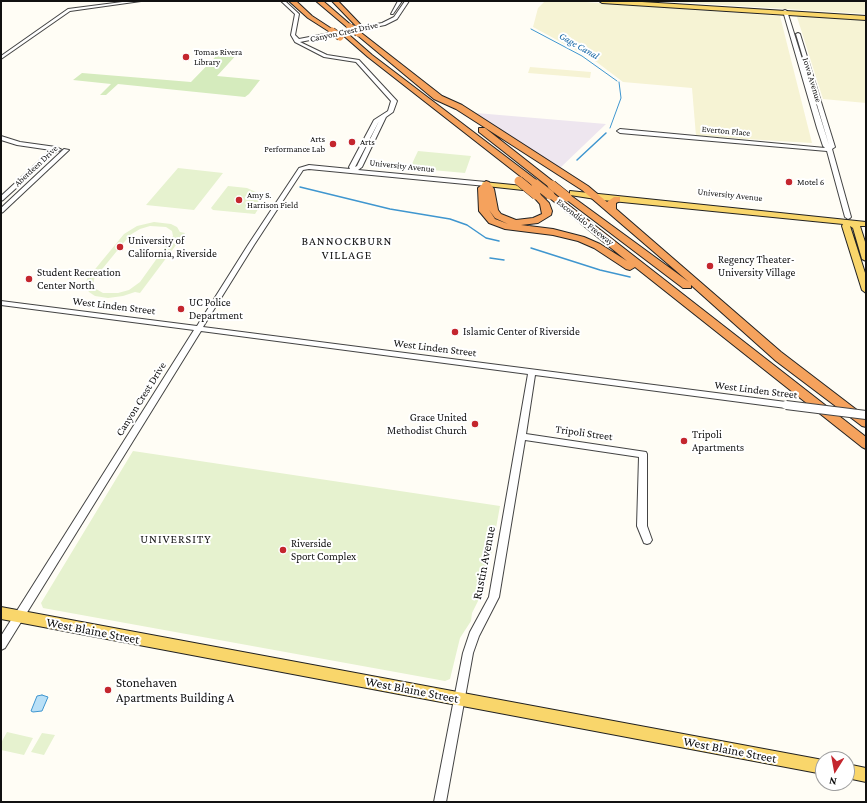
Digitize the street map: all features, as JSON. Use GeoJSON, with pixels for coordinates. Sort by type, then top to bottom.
{"type":"FeatureCollection","features":[{"type":"Feature","properties":{"kind":"highway"},"geometry":{"type":"LineString","coordinates":[[292,1],[310,17],[339,33]]}},
{"type":"Feature","properties":{"kind":"highway","name":"Escondido Freeway"},"geometry":{"type":"LineString","coordinates":[[319,1],[437,97],[552,185],[570,195],[866,423]]}},
{"type":"Feature","properties":{"kind":"highway"},"geometry":{"type":"LineString","coordinates":[[335,1],[374,41],[377,48]]}},
{"type":"Feature","properties":{"kind":"highway"},"geometry":{"type":"LineString","coordinates":[[320,14],[339,33]]}},
{"type":"Feature","properties":{"kind":"highway","name":"Escondido Freeway"},"geometry":{"type":"LineString","coordinates":[[339,33],[536,184],[866,444]]}},
{"type":"Feature","properties":{"kind":"highway"},"geometry":{"type":"LineString","coordinates":[[437,97],[459,107],[572,179],[611,210],[780,358]]}},
{"type":"Feature","properties":{"kind":"highway"},"geometry":{"type":"LineString","coordinates":[[425,99],[435,112],[536,195],[547,207],[546,215],[535,221],[515,223],[506,221],[495,213],[491,204],[490,189],[486,184],[482,188],[484,211],[492,221],[505,226],[553,232],[588,242],[690,305]]}},
{"type":"Feature","properties":{"kind":"highway"},"geometry":{"type":"LineString","coordinates":[[611,210],[611,202],[617,199]]}},
{"type":"Feature","properties":{"kind":"main road"},"geometry":{"type":"LineString","coordinates":[[602,1],[866,17]]}},
{"type":"Feature","properties":{"kind":"main road"},"geometry":{"type":"LineString","coordinates":[[634,1],[788,12]]}},
{"type":"Feature","properties":{"kind":"main road","name":"University Avenue"},"geometry":{"type":"LineString","coordinates":[[486,184],[521,184]]}},
{"type":"Feature","properties":{"kind":"main road","name":"University Avenue"},"geometry":{"type":"LineString","coordinates":[[592,195],[596,192],[849,220],[866,224]]}},
{"type":"Feature","properties":{"kind":"main road","name":"University Avenue"},"geometry":{"type":"LineString","coordinates":[[570,195],[592,195],[617,199],[849,220],[866,219]]}},
{"type":"Feature","properties":{"kind":"main road","name":"Iowa Avenue"},"geometry":{"type":"LineString","coordinates":[[866,259],[856,227],[849,220],[846,226],[866,290]]}},
{"type":"Feature","properties":{"kind":"main road","name":"West Blaine Street"},"geometry":{"type":"LineString","coordinates":[[1,613],[815,766]]}},
{"type":"Feature","properties":{"kind":"main road"},"geometry":{"type":"LineString","coordinates":[[855,773],[866,775]]}},
{"type":"Feature","properties":{"kind":"street"},"geometry":{"type":"LineString","coordinates":[[1,58],[72,9],[139,1]]}},
{"type":"Feature","properties":{"kind":"street"},"geometry":{"type":"LineString","coordinates":[[283,1],[297,14],[293,35],[297,41],[332,57],[354,60],[360,63],[394,101],[391,110],[384,117],[377,120],[352,167],[353,171]]}},
{"type":"Feature","properties":{"kind":"street","name":"Canyon Crest Drive"},"geometry":{"type":"LineString","coordinates":[[391,20],[392,15],[400,1]]}},
{"type":"Feature","properties":{"kind":"street","name":"Canyon Crest Drive"},"geometry":{"type":"LineString","coordinates":[[297,41],[378,25],[396,18],[407,1]]}},
{"type":"Feature","properties":{"kind":"street","name":"Iowa Avenue"},"geometry":{"type":"LineString","coordinates":[[788,12],[820,128],[826,146],[829,149],[849,220]]}},
{"type":"Feature","properties":{"kind":"street"},"geometry":{"type":"LineString","coordinates":[[295,26],[298,37],[319,37]]}},
{"type":"Feature","properties":{"kind":"street"},"geometry":{"type":"LineString","coordinates":[[314,50],[315,49],[305,42],[319,37]]}},
{"type":"Feature","properties":{"kind":"street","name":"Everton Place"},"geometry":{"type":"LineString","coordinates":[[620,131],[829,149]]}},
{"type":"Feature","properties":{"kind":"street"},"geometry":{"type":"LineString","coordinates":[[1,138],[18,144],[56,149]]}},
{"type":"Feature","properties":{"kind":"street","name":"Aberdeen Drive"},"geometry":{"type":"LineString","coordinates":[[1,200],[56,149],[66,150],[1,211]]}},
{"type":"Feature","properties":{"kind":"street","name":"Canyon Crest Drive"},"geometry":{"type":"LineString","coordinates":[[1,644],[279,200],[303,168]]}},
{"type":"Feature","properties":{"kind":"street","name":"University Avenue"},"geometry":{"type":"LineString","coordinates":[[303,168],[353,171],[486,184]]}},
{"type":"Feature","properties":{"kind":"street","name":"West Linden Street"},"geometry":{"type":"LineString","coordinates":[[1,303],[866,415]]}},
{"type":"Feature","properties":{"kind":"street","name":"Rustin Avenue"},"geometry":{"type":"LineString","coordinates":[[440,802],[471,642],[494,597],[532,372]]}},
{"type":"Feature","properties":{"kind":"street","name":"Tripoli Street"},"geometry":{"type":"LineString","coordinates":[[521,436],[643,454],[642,526],[647,540]]}},
{"type":"Feature","properties":{"kind":"shaded area"},"geometry":{"type":"Polygon","coordinates":[[[545,1],[572,1],[780,16],[812,143],[696,136],[692,88],[623,82],[594,60],[533,27],[538,8],[545,1]]]}},
{"type":"Feature","properties":{"kind":"shaded area"},"geometry":{"type":"Polygon","coordinates":[[[659,1],[866,1],[866,14],[659,1]]]}},
{"type":"Feature","properties":{"kind":"shaded area"},"geometry":{"type":"Polygon","coordinates":[[[797,17],[866,20],[866,103],[823,99],[797,17]]]}},
{"type":"Feature","properties":{"kind":"shaded area"},"geometry":{"type":"Polygon","coordinates":[[[530,67],[591,72],[590,78],[528,73],[530,67]]]}},
{"type":"Feature","properties":{"kind":"shaded area"},"geometry":{"type":"Polygon","coordinates":[[[476,113],[606,124],[560,168],[474,115],[476,113]]]}},
{"type":"Feature","properties":{"kind":"green space"},"geometry":{"type":"Polygon","coordinates":[[[221,51],[239,52],[217,76],[260,80],[245,97],[118,84],[106,95],[100,95],[111,84],[73,80],[82,73],[191,82],[221,51]]]}},
{"type":"Feature","properties":{"kind":"green space"},"geometry":{"type":"Polygon","coordinates":[[[418,151],[471,156],[465,173],[410,168],[418,151]]]}},
{"type":"Feature","properties":{"kind":"green space"},"geometry":{"type":"Polygon","coordinates":[[[178,168],[223,173],[194,210],[146,205],[178,168]]]}},
{"type":"Feature","properties":{"kind":"green space","name":"Amy S. Harrison Field"},"geometry":{"type":"Polygon","coordinates":[[[228,186],[247,188],[261,196],[262,203],[255,214],[213,210],[211,208],[228,186]]]}},
{"type":"Feature","properties":{"kind":"green space"},"geometry":{"type":"Polygon","coordinates":[[[154,222],[171,224],[177,227],[180,232],[185,233],[140,293],[135,292],[123,296],[108,298],[95,296],[89,292],[85,285],[87,279],[124,234],[137,226],[154,222]],[[150,226],[140,229],[130,235],[94,279],[93,285],[96,289],[103,293],[118,293],[129,290],[140,282],[173,236],[172,231],[166,227],[150,226]]]}},
{"type":"Feature","properties":{"kind":"green space","name":"Riverside Sport Complex"},"geometry":{"type":"Polygon","coordinates":[[[133,451],[500,506],[484,594],[479,599],[472,613],[471,621],[460,638],[450,679],[445,681],[43,608],[41,603],[133,451]]]}},
{"type":"Feature","properties":{"kind":"green space"},"geometry":{"type":"Polygon","coordinates":[[[7,732],[33,738],[24,755],[1,750],[1,743],[7,732]]]}},
{"type":"Feature","properties":{"kind":"green space"},"geometry":{"type":"Polygon","coordinates":[[[42,733],[55,735],[44,755],[31,752],[42,733]]]}},
{"type":"Feature","properties":{"kind":"water"},"geometry":{"type":"Polygon","coordinates":[[[42,695],[48,697],[42,711],[31,711],[37,696],[42,695]]]}},
{"type":"Feature","properties":{"kind":"waterway","name":"Gage Canal"},"geometry":{"type":"LineString","coordinates":[[531,29],[582,56],[617,81]]}},
{"type":"Feature","properties":{"kind":"waterway","name":"Gage Canal"},"geometry":{"type":"LineString","coordinates":[[610,128],[621,98],[619,82]]}},
{"type":"Feature","properties":{"kind":"waterway","name":"Gage Canal"},"geometry":{"type":"LineString","coordinates":[[577,160],[606,133]]}},
{"type":"Feature","properties":{"kind":"waterway"},"geometry":{"type":"LineString","coordinates":[[300,187],[390,209],[450,219],[467,225],[486,238],[499,241]]}},
{"type":"Feature","properties":{"kind":"waterway"},"geometry":{"type":"LineString","coordinates":[[531,248],[600,270],[630,277]]}},
{"type":"Feature","properties":{"kind":"waterway"},"geometry":{"type":"LineString","coordinates":[[490,258],[504,260]]}},
{"type":"Feature","properties":{"kind":"place","name":"Tomas Rivera Library"},"geometry":{"type":"Point","coordinates":[186,57]}},
{"type":"Feature","properties":{"kind":"place","name":"Arts"},"geometry":{"type":"Point","coordinates":[352,142]}},
{"type":"Feature","properties":{"kind":"place","name":"Arts Performance Lab"},"geometry":{"type":"Point","coordinates":[333,144]}},
{"type":"Feature","properties":{"kind":"place","name":"Motel 6"},"geometry":{"type":"Point","coordinates":[789,182]}},
{"type":"Feature","properties":{"kind":"place","name":"Amy S. Harrison Field"},"geometry":{"type":"Point","coordinates":[239,200]}},
{"type":"Feature","properties":{"kind":"place","name":"University of California, Riverside"},"geometry":{"type":"Point","coordinates":[120,247]}},
{"type":"Feature","properties":{"kind":"place","name":"Regency Theater- University Village"},"geometry":{"type":"Point","coordinates":[710,266]}},
{"type":"Feature","properties":{"kind":"place","name":"Student Recreation Center North"},"geometry":{"type":"Point","coordinates":[29,279]}},
{"type":"Feature","properties":{"kind":"place","name":"UC Police Department"},"geometry":{"type":"Point","coordinates":[181,309]}},
{"type":"Feature","properties":{"kind":"place","name":"Islamic Center of Riverside"},"geometry":{"type":"Point","coordinates":[455,332]}},
{"type":"Feature","properties":{"kind":"place","name":"Grace United Methodist Church"},"geometry":{"type":"Point","coordinates":[475,424]}},
{"type":"Feature","properties":{"kind":"place","name":"Tripoli Apartments"},"geometry":{"type":"Point","coordinates":[684,441]}},
{"type":"Feature","properties":{"kind":"place","name":"Riverside Sport Complex"},"geometry":{"type":"Point","coordinates":[283,550]}},
{"type":"Feature","properties":{"kind":"place","name":"Stonehaven Apartments Building A"},"geometry":{"type":"Point","coordinates":[108,690]}},
{"type":"Feature","properties":{"kind":"district","name":"BANNOCKBURN VILLAGE"},"geometry":{"type":"Point","coordinates":[347,248]}},
{"type":"Feature","properties":{"kind":"district","name":"UNIVERSITY"},"geometry":{"type":"Point","coordinates":[176,539]}}]}
